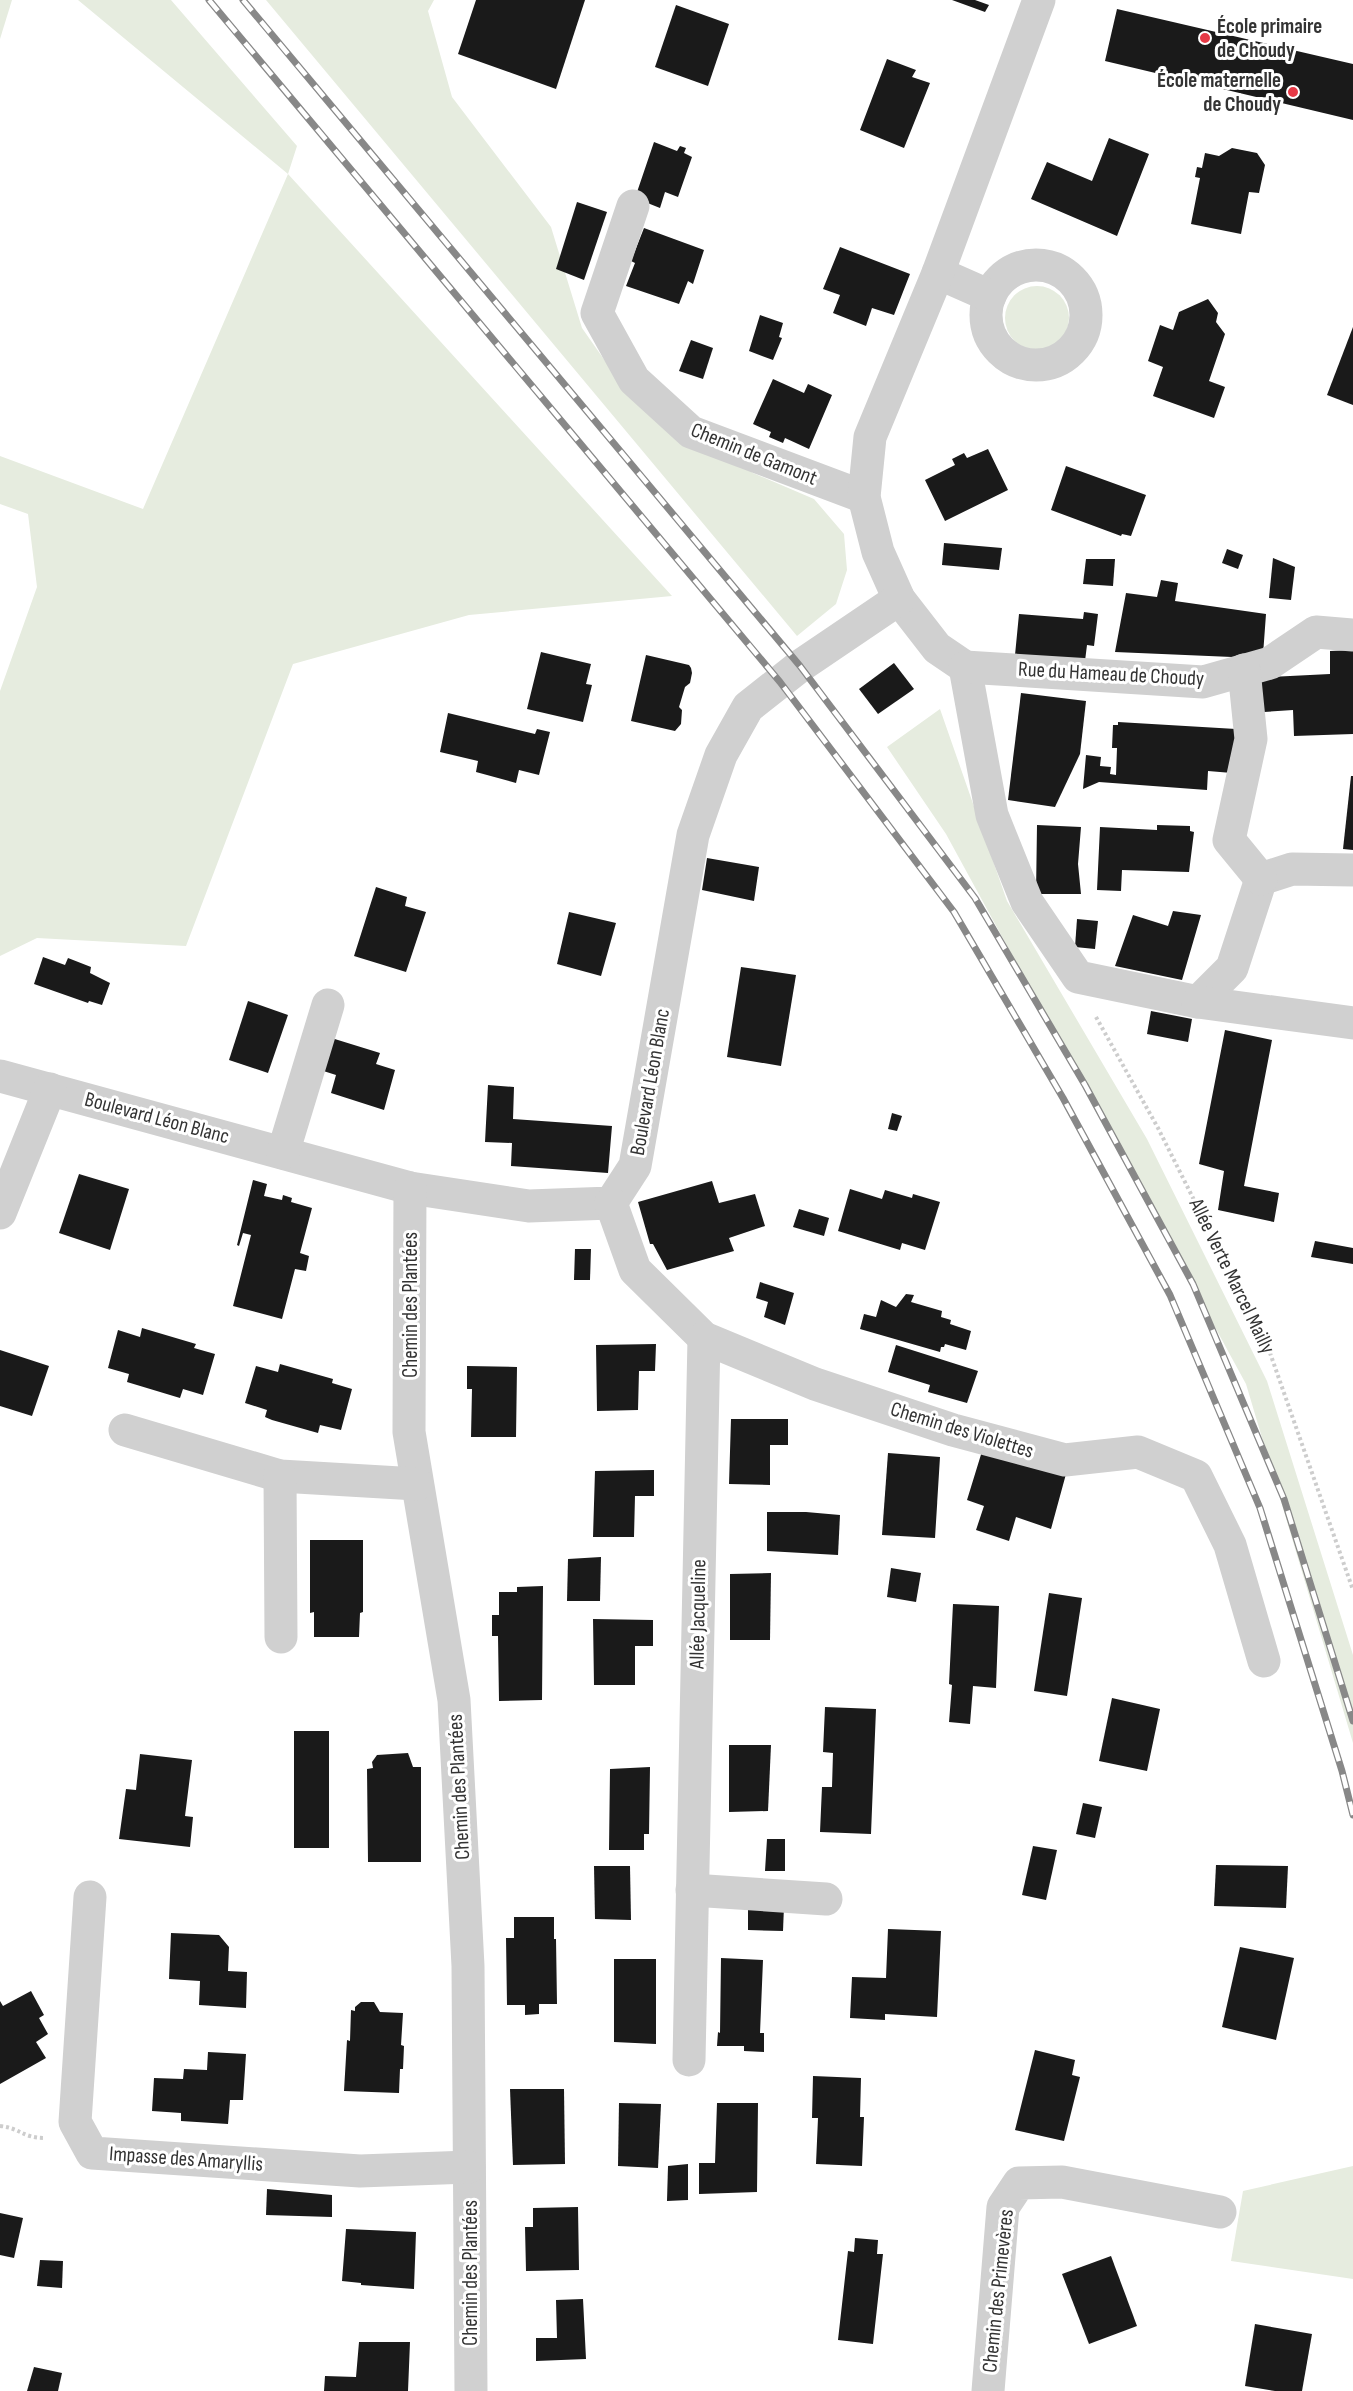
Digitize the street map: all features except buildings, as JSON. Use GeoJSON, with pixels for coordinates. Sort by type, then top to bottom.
{"type":"FeatureCollection","features":[{"type":"Feature","properties":{"kind":"street"},"geometry":{"type":"LineString","coordinates":[[1039,0],[938,273],[870,437],[864,497],[878,552],[899,599],[937,648],[965,667],[992,815],[1027,902],[1078,977],[1198,1002],[1353,1023]]}},
{"type":"Feature","properties":{"kind":"street","name":"Chemin de Gamont"},"geometry":{"type":"LineString","coordinates":[[633,206],[597,313],[634,380],[691,432],[864,497]]}},
{"type":"Feature","properties":{"kind":"street"},"geometry":{"type":"LineString","coordinates":[[938,273],[990,296]]}},
{"type":"Feature","properties":{"kind":"street","name":"Boulevard Léon Blanc"},"geometry":{"type":"LineString","coordinates":[[0,1076],[410,1188],[528,1206],[611,1203],[635,1166],[693,835],[721,755],[748,707],[800,666],[899,599]]}},
{"type":"Feature","properties":{"kind":"street","name":"Rue du Hameau de Choudy"},"geometry":{"type":"LineString","coordinates":[[965,667],[1203,682],[1270,663],[1316,632],[1353,635]]}},
{"type":"Feature","properties":{"kind":"street"},"geometry":{"type":"LineString","coordinates":[[1244,670],[1251,739],[1228,840],[1261,879]]}},
{"type":"Feature","properties":{"kind":"street"},"geometry":{"type":"LineString","coordinates":[[1261,879],[1292,869],[1353,870]]}},
{"type":"Feature","properties":{"kind":"street"},"geometry":{"type":"LineString","coordinates":[[1198,1002],[1232,968],[1261,879]]}},
{"type":"Feature","properties":{"kind":"street"},"geometry":{"type":"LineString","coordinates":[[283,1153],[328,1005]]}},
{"type":"Feature","properties":{"kind":"street"},"geometry":{"type":"LineString","coordinates":[[0,1214],[50,1089]]}},
{"type":"Feature","properties":{"kind":"street","name":"Chemin des Plantées"},"geometry":{"type":"LineString","coordinates":[[410,1188],[409,1432],[454,1700],[468,1966],[471,2391]]}},
{"type":"Feature","properties":{"kind":"street","name":"Chemin des Violettes"},"geometry":{"type":"LineString","coordinates":[[611,1203],[635,1270],[704,1338],[815,1384],[953,1430],[1065,1460],[1138,1452],[1197,1476],[1230,1545],[1264,1661]]}},
{"type":"Feature","properties":{"kind":"street","name":"Allée Jacqueline"},"geometry":{"type":"LineString","coordinates":[[689,2060],[704,1338]]}},
{"type":"Feature","properties":{"kind":"street"},"geometry":{"type":"LineString","coordinates":[[125,1430],[280,1476],[417,1484]]}},
{"type":"Feature","properties":{"kind":"street"},"geometry":{"type":"LineString","coordinates":[[280,1476],[281,1637]]}},
{"type":"Feature","properties":{"kind":"street"},"geometry":{"type":"LineString","coordinates":[[692,1890],[826,1899]]}},
{"type":"Feature","properties":{"kind":"street","name":"Impasse des Amaryllis"},"geometry":{"type":"LineString","coordinates":[[90,1897],[75,2122],[92,2153],[360,2171],[470,2167]]}},
{"type":"Feature","properties":{"kind":"street","name":"Chemin des Primevères"},"geometry":{"type":"LineString","coordinates":[[988,2391],[1003,2207],[1019,2183],[1062,2182],[1220,2212]]}},
{"type":"Feature","properties":{"kind":"path","name":"Allée Verte Marcel Mailly"},"geometry":{"type":"LineString","coordinates":[[1078,977],[1083,993],[1158,1128],[1269,1350],[1353,1590]]}},
{"type":"Feature","properties":{"kind":"shaded area"},"geometry":{"type":"Polygon","coordinates":[[[0,0],[12,0],[0,39],[0,0]]]}},
{"type":"Feature","properties":{"kind":"shaded area"},"geometry":{"type":"Polygon","coordinates":[[[78,0],[171,0],[297,146],[288,174],[78,0]]]}},
{"type":"Feature","properties":{"kind":"shaded area"},"geometry":{"type":"Polygon","coordinates":[[[266,0],[434,0],[428,11],[452,97],[551,227],[582,328],[624,388],[753,473],[814,499],[844,534],[847,570],[836,604],[797,636],[266,0]]]}},
{"type":"Feature","properties":{"kind":"shaded area"},"geometry":{"type":"Polygon","coordinates":[[[288,174],[672,596],[469,615],[293,664],[186,946],[37,938],[0,956],[0,691],[37,587],[28,514],[0,504],[0,456],[143,509],[288,174]]]}},
{"type":"Feature","properties":{"kind":"shaded area"},"geometry":{"type":"Polygon","coordinates":[[[1037,286],[1049,288],[1060,295],[1067,306],[1069,318],[1067,330],[1060,341],[1049,348],[1037,350],[1025,348],[1014,341],[1007,330],[1005,318],[1007,306],[1014,295],[1025,288],[1037,286]]]}},
{"type":"Feature","properties":{"kind":"shaded area"},"geometry":{"type":"Polygon","coordinates":[[[940,709],[1007,901],[1147,1139],[1267,1381],[1353,1655],[1353,1743],[1246,1384],[946,834],[887,747],[940,709]]]}},
{"type":"Feature","properties":{"kind":"shaded area"},"geometry":{"type":"Polygon","coordinates":[[[1353,2166],[1353,2279],[1231,2261],[1243,2191],[1353,2166]]]}},
{"type":"Feature","properties":{"kind":"railway"},"geometry":{"type":"LineString","coordinates":[[209,0],[780,682],[954,912],[1063,1098],[1170,1295],[1260,1508],[1342,1771],[1353,1815]]}},
{"type":"Feature","properties":{"kind":"railway"},"geometry":{"type":"LineString","coordinates":[[243,0],[800,666],[975,898],[1085,1085],[1193,1284],[1284,1499],[1353,1721]]}},
{"type":"Feature","properties":{"kind":"place","name":"École primaire de Choudy"},"geometry":{"type":"Point","coordinates":[1205,38]}},
{"type":"Feature","properties":{"kind":"place","name":"École maternelle de Choudy"},"geometry":{"type":"Point","coordinates":[1293,92]}}]}
